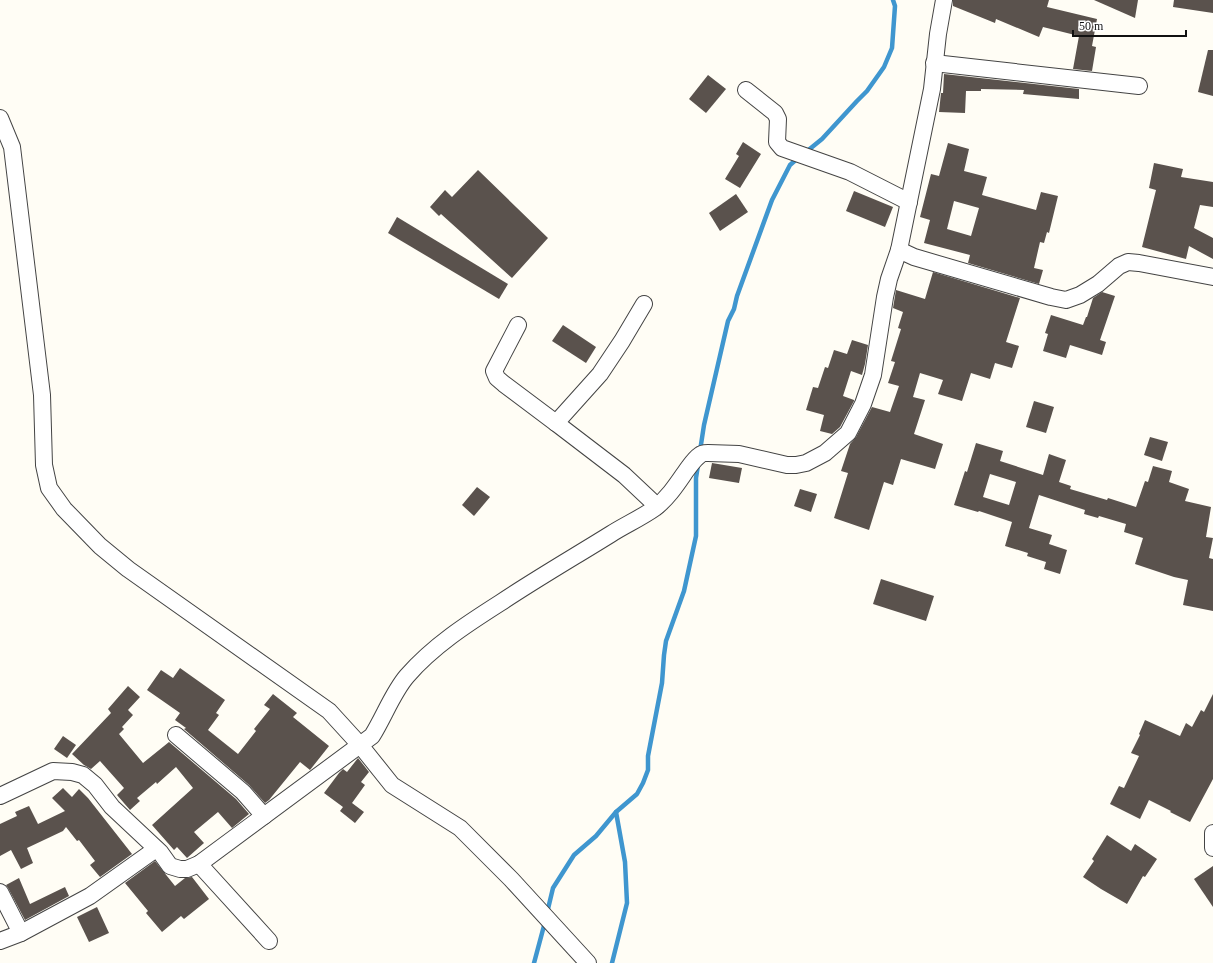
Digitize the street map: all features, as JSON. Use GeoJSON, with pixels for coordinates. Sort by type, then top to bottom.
{"type":"FeatureCollection","features":[{"type":"Feature","properties":{"kind":"street"},"geometry":{"type":"LineString","coordinates":[[0,796],[53,771],[72,772],[82,776],[95,785],[112,807],[156,849],[170,866],[180,869],[187,869],[199,864],[372,736],[385,711],[406,677],[427,655],[470,622],[553,569],[648,513],[671,491],[699,455],[703,453],[739,454],[787,465],[796,465],[806,463],[825,453],[848,433],[863,404],[872,375],[885,297],[889,279],[899,250],[932,89],[934,64],[944,0]]}},
{"type":"Feature","properties":{"kind":"street"},"geometry":{"type":"LineString","coordinates":[[934,64],[1139,86]]}},
{"type":"Feature","properties":{"kind":"street"},"geometry":{"type":"LineString","coordinates":[[746,90],[775,113],[778,119],[777,142],[782,148],[850,172],[909,202]]}},
{"type":"Feature","properties":{"kind":"street"},"geometry":{"type":"LineString","coordinates":[[0,118],[12,147],[42,389],[44,465],[49,488],[64,509],[100,546],[122,564],[329,711],[360,745],[392,785],[460,828],[511,879],[588,963]]}},
{"type":"Feature","properties":{"kind":"street"},"geometry":{"type":"LineString","coordinates":[[899,250],[914,258],[1051,298],[1066,300],[1080,295],[1098,284],[1119,266],[1128,262],[1213,277]]}},
{"type":"Feature","properties":{"kind":"street"},"geometry":{"type":"LineString","coordinates":[[556,423],[600,374],[644,304]]}},
{"type":"Feature","properties":{"kind":"street"},"geometry":{"type":"LineString","coordinates":[[518,325],[494,371],[497,378],[624,475],[657,506]]}},
{"type":"Feature","properties":{"kind":"street"},"geometry":{"type":"LineString","coordinates":[[176,734],[243,792],[264,816]]}},
{"type":"Feature","properties":{"kind":"street"},"geometry":{"type":"LineString","coordinates":[[1213,833],[1213,848]]}},
{"type":"Feature","properties":{"kind":"street"},"geometry":{"type":"LineString","coordinates":[[0,941],[20,933],[90,896],[156,849]]}},
{"type":"Feature","properties":{"kind":"street"},"geometry":{"type":"LineString","coordinates":[[199,864],[269,940]]}},
{"type":"Feature","properties":{"kind":"street"},"geometry":{"type":"LineString","coordinates":[[0,892],[20,933]]}},
{"type":"Feature","properties":{"kind":"building"},"geometry":{"type":"Polygon","coordinates":[[[953,0],[1049,0],[1047,7],[1097,19],[1092,46],[1096,47],[1092,71],[1073,69],[1079,36],[1043,27],[1039,37],[996,19],[995,23],[953,6],[953,0]]]}},
{"type":"Feature","properties":{"kind":"building"},"geometry":{"type":"Polygon","coordinates":[[[1094,0],[1138,0],[1135,18],[1094,0]]]}},
{"type":"Feature","properties":{"kind":"building"},"geometry":{"type":"Polygon","coordinates":[[[1174,0],[1213,0],[1213,13],[1173,7],[1174,0]]]}},
{"type":"Feature","properties":{"kind":"building"},"geometry":{"type":"Polygon","coordinates":[[[1208,50],[1213,50],[1213,96],[1198,92],[1208,50]]]}},
{"type":"Feature","properties":{"kind":"building"},"geometry":{"type":"Polygon","coordinates":[[[944,74],[1079,89],[1079,99],[1023,94],[1024,90],[981,89],[981,91],[966,91],[965,113],[939,112],[941,93],[943,93],[944,74]]]}},
{"type":"Feature","properties":{"kind":"building"},"geometry":{"type":"Polygon","coordinates":[[[708,75],[726,89],[706,113],[689,99],[708,75]]]}},
{"type":"Feature","properties":{"kind":"building"},"geometry":{"type":"Polygon","coordinates":[[[743,142],[761,154],[740,188],[725,179],[739,156],[736,154],[743,142]]]}},
{"type":"Feature","properties":{"kind":"building"},"geometry":{"type":"Polygon","coordinates":[[[948,143],[969,149],[964,171],[987,177],[982,195],[1036,210],[1041,192],[1058,196],[1049,233],[1047,232],[1044,243],[1040,242],[1034,268],[1043,270],[1039,284],[968,263],[970,255],[924,243],[930,220],[920,217],[931,174],[939,176],[948,143]],[[954,201],[947,229],[971,236],[979,208],[954,201]]]}},
{"type":"Feature","properties":{"kind":"building"},"geometry":{"type":"Polygon","coordinates":[[[1154,163],[1183,169],[1181,177],[1213,182],[1213,207],[1200,205],[1194,228],[1213,238],[1213,259],[1189,246],[1186,259],[1142,247],[1156,190],[1149,188],[1154,163]]]}},
{"type":"Feature","properties":{"kind":"building"},"geometry":{"type":"Polygon","coordinates":[[[478,170],[548,238],[512,278],[441,214],[439,216],[430,207],[445,190],[452,197],[478,170]]]}},
{"type":"Feature","properties":{"kind":"building"},"geometry":{"type":"Polygon","coordinates":[[[854,191],[893,207],[885,227],[846,211],[854,191]]]}},
{"type":"Feature","properties":{"kind":"building"},"geometry":{"type":"Polygon","coordinates":[[[736,194],[748,212],[720,231],[709,213],[736,194]]]}},
{"type":"Feature","properties":{"kind":"building"},"geometry":{"type":"Polygon","coordinates":[[[397,217],[508,284],[499,299],[388,233],[397,217]]]}},
{"type":"Feature","properties":{"kind":"building"},"geometry":{"type":"Polygon","coordinates":[[[933,272],[1020,298],[1006,342],[1019,346],[1012,368],[995,363],[990,379],[971,373],[962,401],[938,394],[943,380],[920,373],[913,397],[925,400],[914,434],[943,444],[935,469],[901,459],[893,485],[884,482],[869,530],[834,518],[848,473],[841,471],[850,444],[856,437],[872,407],[890,412],[899,386],[888,383],[895,362],[891,361],[901,329],[898,328],[903,312],[893,308],[896,290],[925,299],[933,272]]]}},
{"type":"Feature","properties":{"kind":"building"},"geometry":{"type":"Polygon","coordinates":[[[1102,292],[1115,296],[1100,340],[1106,342],[1102,355],[1070,345],[1066,358],[1043,351],[1048,334],[1045,333],[1051,315],[1083,325],[1093,298],[1102,292]]]}},
{"type":"Feature","properties":{"kind":"building"},"geometry":{"type":"Polygon","coordinates":[[[563,325],[596,347],[586,363],[552,341],[563,325]]]}},
{"type":"Feature","properties":{"kind":"building"},"geometry":{"type":"Polygon","coordinates":[[[852,340],[868,345],[862,375],[851,371],[843,396],[854,401],[840,427],[832,434],[820,431],[824,415],[806,410],[813,387],[818,388],[825,367],[828,368],[834,350],[847,354],[852,340]]]}},
{"type":"Feature","properties":{"kind":"building"},"geometry":{"type":"Polygon","coordinates":[[[1034,401],[1054,407],[1046,433],[1026,427],[1034,401]]]}},
{"type":"Feature","properties":{"kind":"building"},"geometry":{"type":"Polygon","coordinates":[[[1150,437],[1168,442],[1162,461],[1144,455],[1150,437]]]}},
{"type":"Feature","properties":{"kind":"building"},"geometry":{"type":"Polygon","coordinates":[[[976,443],[1003,451],[1000,461],[1043,475],[1049,454],[1066,460],[1059,482],[1071,486],[1070,489],[1107,500],[1108,498],[1136,507],[1145,481],[1148,482],[1153,466],[1172,471],[1169,482],[1189,489],[1185,501],[1211,507],[1206,537],[1213,538],[1209,558],[1213,559],[1213,611],[1183,605],[1188,580],[1135,564],[1143,538],[1124,532],[1126,524],[1099,516],[1098,518],[1084,514],[1085,510],[1039,495],[1029,528],[1052,535],[1049,544],[1067,550],[1060,574],[1044,569],[1046,562],[1027,556],[1028,553],[1005,546],[1012,522],[979,511],[978,512],[954,505],[965,471],[967,472],[976,443]],[[990,474],[983,497],[1009,505],[1016,482],[990,474]]]}},
{"type":"Feature","properties":{"kind":"building"},"geometry":{"type":"Polygon","coordinates":[[[712,463],[742,468],[739,483],[709,478],[712,463]]]}},
{"type":"Feature","properties":{"kind":"building"},"geometry":{"type":"Polygon","coordinates":[[[477,487],[490,497],[474,516],[462,505],[477,487]]]}},
{"type":"Feature","properties":{"kind":"building"},"geometry":{"type":"Polygon","coordinates":[[[800,489],[817,494],[811,512],[794,506],[800,489]]]}},
{"type":"Feature","properties":{"kind":"building"},"geometry":{"type":"Polygon","coordinates":[[[881,579],[934,596],[926,621],[873,604],[881,579]]]}},
{"type":"Feature","properties":{"kind":"building"},"geometry":{"type":"Polygon","coordinates":[[[180,668],[225,700],[216,713],[219,715],[208,730],[238,754],[256,731],[254,729],[270,709],[264,705],[273,694],[297,713],[293,717],[329,746],[310,770],[300,762],[265,803],[249,785],[184,729],[186,728],[175,720],[180,713],[147,690],[161,670],[173,678],[180,668]]]}},
{"type":"Feature","properties":{"kind":"building"},"geometry":{"type":"Polygon","coordinates":[[[128,686],[140,697],[128,710],[133,715],[122,727],[124,729],[119,734],[143,763],[169,742],[236,799],[249,814],[232,828],[218,812],[194,832],[204,843],[187,858],[177,847],[174,850],[152,825],[193,788],[176,767],[157,784],[156,782],[137,798],[140,801],[130,810],[117,795],[124,788],[100,761],[91,769],[72,754],[111,713],[108,709],[128,686]]]}},
{"type":"Feature","properties":{"kind":"building"},"geometry":{"type":"Polygon","coordinates":[[[1213,694],[1213,779],[1190,822],[1149,800],[1140,819],[1110,804],[1119,786],[1124,788],[1139,756],[1131,753],[1140,735],[1139,734],[1145,720],[1180,736],[1186,723],[1192,727],[1201,710],[1204,712],[1213,694]]]}},
{"type":"Feature","properties":{"kind":"building"},"geometry":{"type":"Polygon","coordinates":[[[63,736],[76,745],[67,758],[54,749],[63,736]]]}},
{"type":"Feature","properties":{"kind":"building"},"geometry":{"type":"Polygon","coordinates":[[[358,758],[369,772],[361,782],[365,785],[352,803],[364,812],[355,823],[340,811],[343,807],[324,793],[339,773],[343,769],[347,772],[358,758]]]}},
{"type":"Feature","properties":{"kind":"building"},"geometry":{"type":"Polygon","coordinates":[[[63,788],[72,797],[79,789],[88,798],[132,854],[100,877],[90,865],[95,861],[79,840],[77,841],[66,827],[63,831],[27,848],[33,863],[21,869],[11,850],[0,856],[0,824],[17,816],[15,812],[29,806],[38,824],[65,811],[52,798],[63,788]]]}},
{"type":"Feature","properties":{"kind":"building"},"geometry":{"type":"Polygon","coordinates":[[[1107,835],[1131,851],[1135,844],[1157,859],[1145,877],[1143,876],[1127,904],[1083,877],[1094,861],[1092,859],[1107,835]]]}},
{"type":"Feature","properties":{"kind":"building"},"geometry":{"type":"Polygon","coordinates":[[[155,861],[175,886],[185,878],[192,877],[209,899],[184,919],[181,916],[162,932],[146,913],[148,911],[125,883],[155,861]]]}},
{"type":"Feature","properties":{"kind":"building"},"geometry":{"type":"Polygon","coordinates":[[[1213,866],[1213,907],[1194,879],[1213,866]]]}},
{"type":"Feature","properties":{"kind":"building"},"geometry":{"type":"Polygon","coordinates":[[[19,878],[30,904],[65,887],[69,896],[25,920],[6,885],[19,878]]]}},
{"type":"Feature","properties":{"kind":"building"},"geometry":{"type":"Polygon","coordinates":[[[97,907],[109,933],[89,942],[77,917],[97,907]]]}},
{"type":"Feature","properties":{"kind":"waterway"},"geometry":{"type":"LineString","coordinates":[[806,152],[822,139],[867,91],[884,67],[892,48],[895,6],[893,0]]}},
{"type":"Feature","properties":{"kind":"waterway"},"geometry":{"type":"LineString","coordinates":[[700,451],[704,425],[728,321],[734,309],[737,296],[772,200],[790,165],[798,158]]}},
{"type":"Feature","properties":{"kind":"waterway"},"geometry":{"type":"LineString","coordinates":[[547,913],[553,888],[574,855],[596,836],[616,812],[637,794],[648,770],[648,756],[662,683],[666,641],[684,591],[696,536],[696,478],[698,465]]}},
{"type":"Feature","properties":{"kind":"waterway"},"geometry":{"type":"LineString","coordinates":[[612,963],[627,903],[625,862],[616,812]]}},
{"type":"Feature","properties":{"kind":"waterway"},"geometry":{"type":"LineString","coordinates":[[534,963],[545,922]]}}]}
